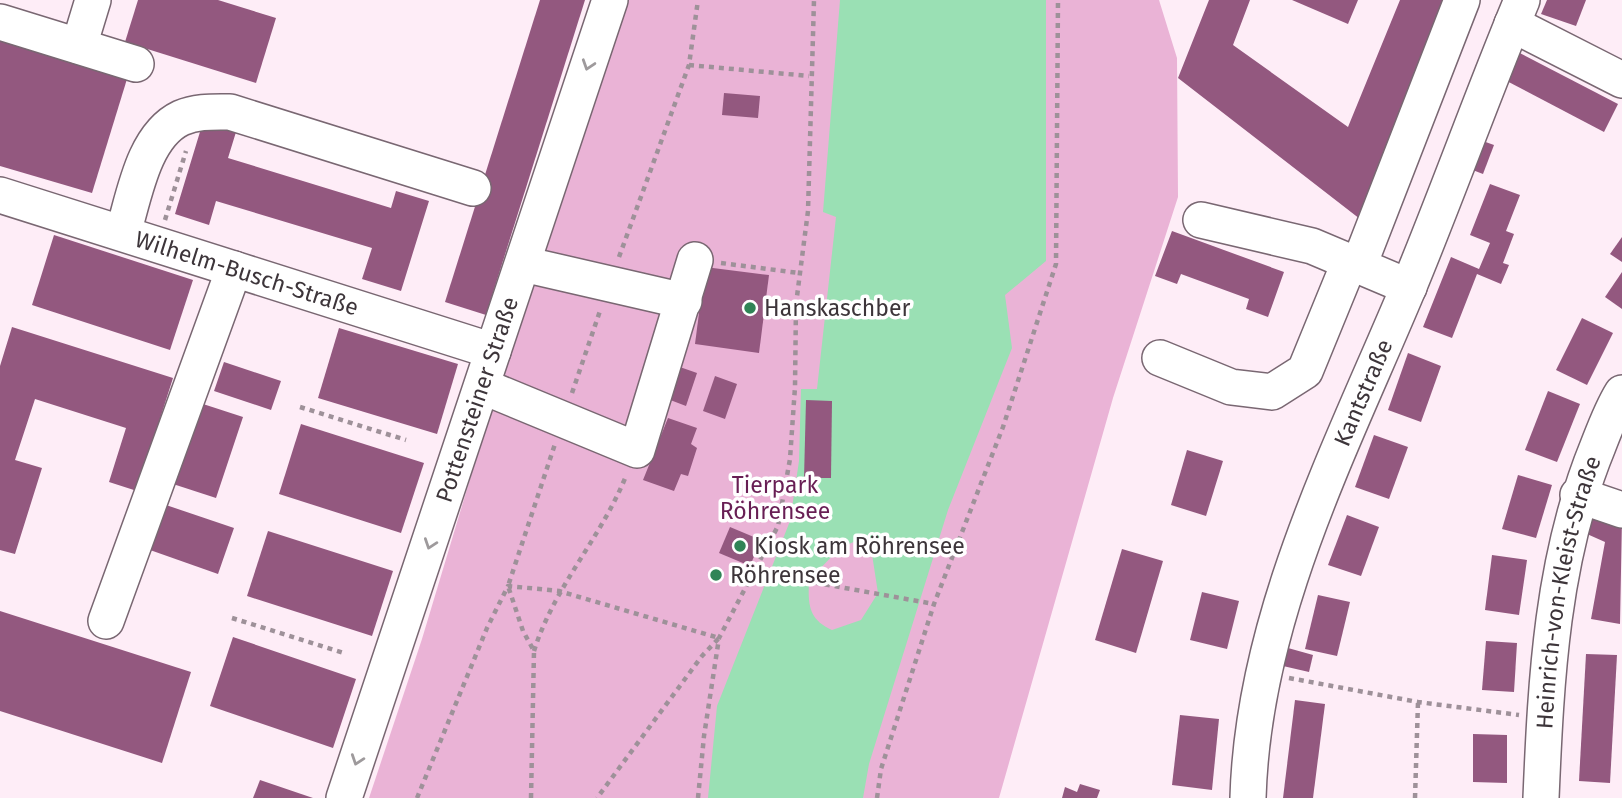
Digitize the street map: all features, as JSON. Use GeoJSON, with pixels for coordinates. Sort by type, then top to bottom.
{"type":"FeatureCollection","features":[{"type":"Feature","properties":{"kind":"street"},"geometry":{"type":"LineString","coordinates":[[79,46],[93,0]]}},
{"type":"Feature","properties":{"kind":"street","name":"Pottensteiner Straße"},"geometry":{"type":"LineString","coordinates":[[344,798],[610,0]]}},
{"type":"Feature","properties":{"kind":"street"},"geometry":{"type":"LineString","coordinates":[[1160,358],[1231,387],[1272,392],[1305,371],[1354,263],[1462,0]]}},
{"type":"Feature","properties":{"kind":"street"},"geometry":{"type":"LineString","coordinates":[[1517,12],[1622,80]]}},
{"type":"Feature","properties":{"kind":"street","name":"Kantstraße"},"geometry":{"type":"LineString","coordinates":[[1248,798],[1249,770],[1263,673],[1297,552],[1409,287],[1517,12]]}},
{"type":"Feature","properties":{"kind":"street"},"geometry":{"type":"LineString","coordinates":[[0,22],[136,64]]}},
{"type":"Feature","properties":{"kind":"street"},"geometry":{"type":"LineString","coordinates":[[123,233],[154,142],[179,119],[199,112],[230,111],[473,188]]}},
{"type":"Feature","properties":{"kind":"street","name":"Wilhelm-Busch-Straße"},"geometry":{"type":"LineString","coordinates":[[0,195],[493,351]]}},
{"type":"Feature","properties":{"kind":"street"},"geometry":{"type":"LineString","coordinates":[[1201,220],[1312,246],[1409,287]]}},
{"type":"Feature","properties":{"kind":"street"},"geometry":{"type":"LineString","coordinates":[[482,386],[637,450],[695,260]]}},
{"type":"Feature","properties":{"kind":"street"},"geometry":{"type":"LineString","coordinates":[[523,264],[610,282],[684,302]]}},
{"type":"Feature","properties":{"kind":"street"},"geometry":{"type":"LineString","coordinates":[[106,621],[234,269]]}},
{"type":"Feature","properties":{"kind":"street","name":"Heinrich-von-Kleist-Straße"},"geometry":{"type":"LineString","coordinates":[[1541,798],[1544,718],[1555,603],[1578,495],[1622,393]]}},
{"type":"Feature","properties":{"kind":"street"},"geometry":{"type":"LineString","coordinates":[[1578,495],[1622,509]]}},
{"type":"Feature","properties":{"kind":"path"},"geometry":{"type":"LineString","coordinates":[[417,798],[487,628],[508,586],[610,282],[689,65],[698,0]]}},
{"type":"Feature","properties":{"kind":"path"},"geometry":{"type":"LineString","coordinates":[[597,798],[702,656],[719,638],[759,572],[778,526],[790,459],[799,273],[808,211],[809,76],[814,0]]}},
{"type":"Feature","properties":{"kind":"path"},"geometry":{"type":"LineString","coordinates":[[877,798],[881,769],[934,604],[1003,426],[1056,264],[1058,0]]}},
{"type":"Feature","properties":{"kind":"path"},"geometry":{"type":"LineString","coordinates":[[689,65],[809,76]]}},
{"type":"Feature","properties":{"kind":"path"},"geometry":{"type":"LineString","coordinates":[[157,244],[199,112]]}},
{"type":"Feature","properties":{"kind":"path"},"geometry":{"type":"LineString","coordinates":[[695,260],[799,273]]}},
{"type":"Feature","properties":{"kind":"path"},"geometry":{"type":"LineString","coordinates":[[300,407],[406,440]]}},
{"type":"Feature","properties":{"kind":"path"},"geometry":{"type":"LineString","coordinates":[[531,798],[534,651],[559,591],[599,534],[637,450]]}},
{"type":"Feature","properties":{"kind":"path"},"geometry":{"type":"LineString","coordinates":[[759,572],[934,604]]}},
{"type":"Feature","properties":{"kind":"path"},"geometry":{"type":"LineString","coordinates":[[508,586],[559,591],[719,638]]}},
{"type":"Feature","properties":{"kind":"path"},"geometry":{"type":"LineString","coordinates":[[508,586],[523,631],[534,651]]}},
{"type":"Feature","properties":{"kind":"path"},"geometry":{"type":"LineString","coordinates":[[232,618],[344,653]]}},
{"type":"Feature","properties":{"kind":"path"},"geometry":{"type":"LineString","coordinates":[[698,798],[707,709],[719,638]]}},
{"type":"Feature","properties":{"kind":"path"},"geometry":{"type":"LineString","coordinates":[[1263,673],[1418,702],[1544,718]]}},
{"type":"Feature","properties":{"kind":"path"},"geometry":{"type":"LineString","coordinates":[[1415,798],[1418,702]]}},
{"type":"Feature","properties":{"kind":"green space","name":"Tierpark Röhrensee"},"geometry":{"type":"Polygon","coordinates":[[[628,0],[1159,0],[1177,58],[1178,197],[1113,398],[999,798],[369,798],[422,639],[504,366],[628,0]]]}},
{"type":"Feature","properties":{"kind":"shaded area","name":"Röhrensee"},"geometry":{"type":"Polygon","coordinates":[[[840,0],[1046,0],[1046,261],[1005,295],[1012,348],[948,510],[869,764],[863,798],[708,798],[717,706],[790,521],[799,461],[801,389],[817,389],[836,217],[823,212],[840,0]],[[858,540],[840,548],[809,580],[811,610],[824,626],[832,630],[861,620],[878,593],[871,548],[858,540]]]}},
{"type":"Feature","properties":{"kind":"building"},"geometry":{"type":"Polygon","coordinates":[[[138,0],[218,0],[276,18],[256,83],[125,42],[138,0]]]}},
{"type":"Feature","properties":{"kind":"building"},"geometry":{"type":"Polygon","coordinates":[[[540,0],[585,0],[486,315],[445,302],[540,0]]]}},
{"type":"Feature","properties":{"kind":"building"},"geometry":{"type":"Polygon","coordinates":[[[1209,0],[1250,0],[1233,45],[1348,127],[1400,0],[1444,0],[1360,219],[1178,78],[1209,0]]]}},
{"type":"Feature","properties":{"kind":"building"},"geometry":{"type":"Polygon","coordinates":[[[1292,0],[1358,0],[1348,24],[1292,0]]]}},
{"type":"Feature","properties":{"kind":"building"},"geometry":{"type":"Polygon","coordinates":[[[1547,0],[1586,0],[1576,26],[1541,14],[1547,0]]]}},
{"type":"Feature","properties":{"kind":"building"},"geometry":{"type":"Polygon","coordinates":[[[0,39],[127,79],[92,193],[0,166],[0,39]]]}},
{"type":"Feature","properties":{"kind":"building"},"geometry":{"type":"Polygon","coordinates":[[[1516,51],[1618,104],[1604,132],[1501,78],[1516,51]]]}},
{"type":"Feature","properties":{"kind":"building"},"geometry":{"type":"Polygon","coordinates":[[[724,93],[760,96],[758,118],[722,115],[724,93]]]}},
{"type":"Feature","properties":{"kind":"building"},"geometry":{"type":"Polygon","coordinates":[[[203,122],[236,132],[228,158],[391,208],[396,191],[429,201],[401,291],[362,279],[372,248],[216,201],[209,225],[175,214],[203,122]]]}},
{"type":"Feature","properties":{"kind":"building"},"geometry":{"type":"Polygon","coordinates":[[[1480,140],[1494,145],[1483,174],[1470,169],[1480,140]]]}},
{"type":"Feature","properties":{"kind":"building"},"geometry":{"type":"Polygon","coordinates":[[[1490,184],[1520,195],[1506,231],[1514,234],[1503,263],[1509,265],[1501,284],[1477,274],[1452,338],[1423,327],[1451,257],[1479,269],[1490,243],[1470,235],[1490,184]]]}},
{"type":"Feature","properties":{"kind":"building"},"geometry":{"type":"Polygon","coordinates":[[[1172,231],[1284,272],[1268,317],[1246,309],[1249,299],[1181,274],[1177,284],[1155,276],[1172,231]]]}},
{"type":"Feature","properties":{"kind":"building"},"geometry":{"type":"Polygon","coordinates":[[[54,235],[193,280],[170,350],[32,305],[54,235]]]}},
{"type":"Feature","properties":{"kind":"building"},"geometry":{"type":"Polygon","coordinates":[[[1622,237],[1622,262],[1610,254],[1622,237]]]}},
{"type":"Feature","properties":{"kind":"building"},"geometry":{"type":"Polygon","coordinates":[[[705,267],[769,275],[759,353],[695,344],[705,267]]]}},
{"type":"Feature","properties":{"kind":"building"},"geometry":{"type":"Polygon","coordinates":[[[1622,272],[1622,309],[1605,297],[1622,272]]]}},
{"type":"Feature","properties":{"kind":"building"},"geometry":{"type":"Polygon","coordinates":[[[1582,318],[1613,333],[1587,385],[1556,370],[1582,318]]]}},
{"type":"Feature","properties":{"kind":"building"},"geometry":{"type":"Polygon","coordinates":[[[12,327],[173,378],[137,491],[109,482],[126,428],[35,399],[15,460],[42,468],[15,554],[0,550],[0,366],[12,327]]]}},
{"type":"Feature","properties":{"kind":"building"},"geometry":{"type":"Polygon","coordinates":[[[339,328],[458,364],[437,434],[318,398],[339,328]]]}},
{"type":"Feature","properties":{"kind":"building"},"geometry":{"type":"Polygon","coordinates":[[[1408,353],[1441,366],[1421,422],[1388,410],[1408,353]]]}},
{"type":"Feature","properties":{"kind":"building"},"geometry":{"type":"Polygon","coordinates":[[[224,362],[281,381],[271,410],[214,391],[224,362]]]}},
{"type":"Feature","properties":{"kind":"building"},"geometry":{"type":"Polygon","coordinates":[[[677,366],[697,373],[686,406],[665,398],[677,366]]]}},
{"type":"Feature","properties":{"kind":"building"},"geometry":{"type":"Polygon","coordinates":[[[715,376],[737,384],[725,419],[703,411],[715,376]]]}},
{"type":"Feature","properties":{"kind":"building"},"geometry":{"type":"Polygon","coordinates":[[[1548,391],[1580,404],[1557,462],[1525,450],[1548,391]]]}},
{"type":"Feature","properties":{"kind":"building"},"geometry":{"type":"Polygon","coordinates":[[[806,400],[832,401],[831,478],[804,478],[806,400]]]}},
{"type":"Feature","properties":{"kind":"building"},"geometry":{"type":"Polygon","coordinates":[[[200,403],[243,417],[216,498],[173,484],[200,403]]]}},
{"type":"Feature","properties":{"kind":"building"},"geometry":{"type":"Polygon","coordinates":[[[668,418],[697,428],[691,444],[697,448],[688,476],[681,474],[674,491],[643,480],[668,418]]]}},
{"type":"Feature","properties":{"kind":"building"},"geometry":{"type":"Polygon","coordinates":[[[301,424],[424,463],[401,533],[279,494],[301,424]]]}},
{"type":"Feature","properties":{"kind":"building"},"geometry":{"type":"Polygon","coordinates":[[[1374,435],[1408,447],[1389,499],[1355,487],[1374,435]]]}},
{"type":"Feature","properties":{"kind":"building"},"geometry":{"type":"Polygon","coordinates":[[[1187,450],[1223,461],[1206,516],[1171,505],[1187,450]]]}},
{"type":"Feature","properties":{"kind":"building"},"geometry":{"type":"Polygon","coordinates":[[[1518,475],[1552,485],[1536,538],[1502,529],[1518,475]]]}},
{"type":"Feature","properties":{"kind":"building"},"geometry":{"type":"Polygon","coordinates":[[[166,505],[234,528],[218,574],[150,550],[166,505]]]}},
{"type":"Feature","properties":{"kind":"building"},"geometry":{"type":"Polygon","coordinates":[[[1595,508],[1622,518],[1620,624],[1591,619],[1605,542],[1587,534],[1595,508]]]}},
{"type":"Feature","properties":{"kind":"building"},"geometry":{"type":"Polygon","coordinates":[[[1347,515],[1379,527],[1361,576],[1328,565],[1347,515]]]}},
{"type":"Feature","properties":{"kind":"building","name":"Kiosk am Röhrensee"},"geometry":{"type":"Polygon","coordinates":[[[730,527],[761,540],[750,566],[719,553],[730,527]]]}},
{"type":"Feature","properties":{"kind":"building"},"geometry":{"type":"Polygon","coordinates":[[[268,531],[393,571],[372,636],[247,596],[268,531]]]}},
{"type":"Feature","properties":{"kind":"building"},"geometry":{"type":"Polygon","coordinates":[[[1122,549],[1163,561],[1136,653],[1095,640],[1122,549]]]}},
{"type":"Feature","properties":{"kind":"building"},"geometry":{"type":"Polygon","coordinates":[[[1492,555],[1527,560],[1519,615],[1485,610],[1492,555]]]}},
{"type":"Feature","properties":{"kind":"building"},"geometry":{"type":"Polygon","coordinates":[[[1202,592],[1239,601],[1227,649],[1190,640],[1202,592]]]}},
{"type":"Feature","properties":{"kind":"building"},"geometry":{"type":"Polygon","coordinates":[[[1318,595],[1350,602],[1337,656],[1305,649],[1318,595]]]}},
{"type":"Feature","properties":{"kind":"building"},"geometry":{"type":"Polygon","coordinates":[[[0,611],[191,672],[162,763],[0,711],[0,611]]]}},
{"type":"Feature","properties":{"kind":"building"},"geometry":{"type":"Polygon","coordinates":[[[233,637],[356,679],[333,748],[210,706],[233,637]]]}},
{"type":"Feature","properties":{"kind":"building"},"geometry":{"type":"Polygon","coordinates":[[[1486,641],[1517,643],[1514,692],[1482,690],[1486,641]]]}},
{"type":"Feature","properties":{"kind":"building"},"geometry":{"type":"Polygon","coordinates":[[[1288,648],[1313,655],[1309,672],[1283,666],[1288,648]]]}},
{"type":"Feature","properties":{"kind":"building"},"geometry":{"type":"Polygon","coordinates":[[[1586,654],[1617,655],[1610,783],[1579,781],[1586,654]]]}},
{"type":"Feature","properties":{"kind":"building"},"geometry":{"type":"Polygon","coordinates":[[[1295,700],[1325,704],[1313,798],[1283,798],[1295,700]]]}},
{"type":"Feature","properties":{"kind":"building"},"geometry":{"type":"Polygon","coordinates":[[[1180,715],[1219,719],[1212,790],[1172,785],[1180,715]]]}},
{"type":"Feature","properties":{"kind":"building"},"geometry":{"type":"Polygon","coordinates":[[[1473,734],[1507,735],[1507,783],[1473,782],[1473,734]]]}},
{"type":"Feature","properties":{"kind":"building"},"geometry":{"type":"Polygon","coordinates":[[[260,780],[313,798],[253,798],[260,780]]]}},
{"type":"Feature","properties":{"kind":"building"},"geometry":{"type":"Polygon","coordinates":[[[1080,784],[1100,790],[1097,798],[1062,798],[1065,787],[1077,792],[1080,784]]]}},
{"type":"Feature","properties":{"kind":"place","name":"Hanskaschber"},"geometry":{"type":"Point","coordinates":[750,308]}},
{"type":"Feature","properties":{"kind":"place","name":"Kiosk am Röhrensee"},"geometry":{"type":"Point","coordinates":[740,546]}},
{"type":"Feature","properties":{"kind":"place","name":"Röhrensee"},"geometry":{"type":"Point","coordinates":[716,575]}}]}
